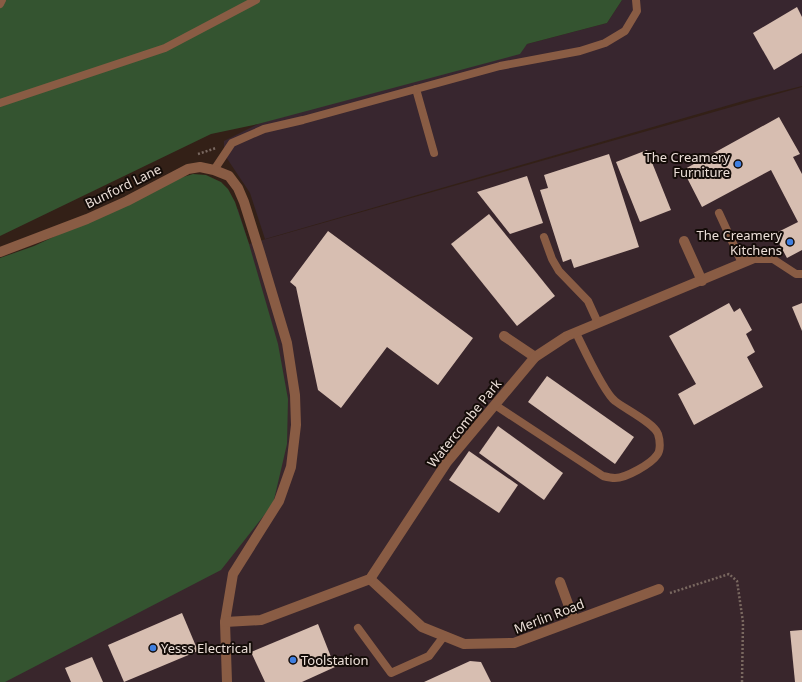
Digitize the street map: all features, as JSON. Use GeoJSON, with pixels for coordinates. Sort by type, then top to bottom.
{"type":"FeatureCollection","features":[{"type":"Feature","properties":{"kind":"street","name":"Bunford Lane"},"geometry":{"type":"LineString","coordinates":[[0,252],[86,219],[127,201],[188,168],[200,167],[214,170],[229,176],[238,188],[244,202],[287,343],[295,394],[296,425],[291,467],[279,501],[233,574],[225,622],[227,682]]}},
{"type":"Feature","properties":{"kind":"street"},"geometry":{"type":"LineString","coordinates":[[684,241],[702,281]]}},
{"type":"Feature","properties":{"kind":"street","name":"Watercombe Park"},"geometry":{"type":"LineString","coordinates":[[370,579],[447,462],[535,357],[567,336],[752,259]]}},
{"type":"Feature","properties":{"kind":"street"},"geometry":{"type":"LineString","coordinates":[[504,336],[535,357]]}},
{"type":"Feature","properties":{"kind":"street"},"geometry":{"type":"LineString","coordinates":[[225,622],[261,620],[370,579]]}},
{"type":"Feature","properties":{"kind":"street","name":"Merlin Road"},"geometry":{"type":"LineString","coordinates":[[370,579],[422,627],[464,644],[514,643],[659,589]]}},
{"type":"Feature","properties":{"kind":"street"},"geometry":{"type":"LineString","coordinates":[[560,582],[574,620]]}},
{"type":"Feature","properties":{"kind":"lane"},"geometry":{"type":"LineString","coordinates":[[0,4],[2,0]]}},
{"type":"Feature","properties":{"kind":"lane"},"geometry":{"type":"LineString","coordinates":[[0,103],[165,48],[256,0]]}},
{"type":"Feature","properties":{"kind":"lane"},"geometry":{"type":"LineString","coordinates":[[214,170],[232,143],[264,129],[500,66],[580,51],[605,43],[625,31],[637,11],[636,0]]}},
{"type":"Feature","properties":{"kind":"lane"},"geometry":{"type":"LineString","coordinates":[[416,89],[434,153]]}},
{"type":"Feature","properties":{"kind":"lane"},"geometry":{"type":"LineString","coordinates":[[719,213],[742,263]]}},
{"type":"Feature","properties":{"kind":"lane"},"geometry":{"type":"LineString","coordinates":[[544,237],[552,260],[559,271],[588,301],[598,323]]}},
{"type":"Feature","properties":{"kind":"lane"},"geometry":{"type":"LineString","coordinates":[[752,259],[773,259],[796,274],[802,274]]}},
{"type":"Feature","properties":{"kind":"lane"},"geometry":{"type":"LineString","coordinates":[[495,405],[603,476],[616,478],[634,472],[648,464],[658,454],[660,444],[658,433],[647,422],[613,400],[607,393],[576,333]]}},
{"type":"Feature","properties":{"kind":"lane"},"geometry":{"type":"LineString","coordinates":[[358,628],[391,673],[429,656],[444,636]]}},
{"type":"Feature","properties":{"kind":"path"},"geometry":{"type":"LineString","coordinates":[[659,589],[670,593],[729,574],[737,581],[743,622],[742,682]]}},
{"type":"Feature","properties":{"kind":"shaded area"},"geometry":{"type":"Polygon","coordinates":[[[622,0],[802,0],[802,86],[750,99],[265,239],[250,193],[224,154],[224,141],[258,124],[527,44],[607,23],[622,0]]]}},
{"type":"Feature","properties":{"kind":"shaded area"},"geometry":{"type":"Polygon","coordinates":[[[802,87],[802,682],[0,682],[0,260],[238,209],[249,244],[802,87]]]}},
{"type":"Feature","properties":{"kind":"green space"},"geometry":{"type":"Polygon","coordinates":[[[0,0],[622,0],[607,23],[527,44],[520,54],[258,124],[211,134],[0,236],[0,0]]]}},
{"type":"Feature","properties":{"kind":"green space"},"geometry":{"type":"Polygon","coordinates":[[[193,174],[206,175],[221,182],[228,189],[235,202],[249,244],[278,344],[288,399],[287,444],[273,504],[221,570],[5,682],[0,682],[0,258],[34,246],[180,178],[193,174]]]}},
{"type":"Feature","properties":{"kind":"building"},"geometry":{"type":"Polygon","coordinates":[[[797,7],[802,17],[802,53],[774,70],[753,33],[797,7]]]}},
{"type":"Feature","properties":{"kind":"building","name":"The Creamery Furniture"},"geometry":{"type":"Polygon","coordinates":[[[779,117],[800,154],[793,157],[802,174],[802,250],[787,258],[774,234],[798,222],[771,170],[702,207],[683,170],[779,117]]]}},
{"type":"Feature","properties":{"kind":"building"},"geometry":{"type":"Polygon","coordinates":[[[647,150],[671,210],[640,222],[616,162],[647,150]]]}},
{"type":"Feature","properties":{"kind":"building"},"geometry":{"type":"Polygon","coordinates":[[[609,154],[639,247],[574,268],[571,259],[563,262],[540,190],[548,188],[544,175],[609,154]]]}},
{"type":"Feature","properties":{"kind":"building"},"geometry":{"type":"Polygon","coordinates":[[[527,176],[543,223],[510,234],[477,192],[527,176]]]}},
{"type":"Feature","properties":{"kind":"building"},"geometry":{"type":"Polygon","coordinates":[[[489,214],[555,296],[517,326],[451,244],[489,214]]]}},
{"type":"Feature","properties":{"kind":"building"},"geometry":{"type":"Polygon","coordinates":[[[328,231],[473,338],[438,385],[387,347],[341,408],[318,390],[296,287],[290,282],[328,231]]]}},
{"type":"Feature","properties":{"kind":"building"},"geometry":{"type":"Polygon","coordinates":[[[729,303],[734,312],[740,308],[752,330],[746,334],[755,352],[747,357],[763,387],[694,425],[678,394],[696,384],[669,336],[729,303]]]}},
{"type":"Feature","properties":{"kind":"building"},"geometry":{"type":"Polygon","coordinates":[[[802,303],[802,331],[792,307],[802,303]]]}},
{"type":"Feature","properties":{"kind":"building"},"geometry":{"type":"Polygon","coordinates":[[[547,376],[634,437],[615,464],[528,402],[547,376]]]}},
{"type":"Feature","properties":{"kind":"building"},"geometry":{"type":"Polygon","coordinates":[[[498,426],[563,473],[544,500],[479,453],[498,426]]]}},
{"type":"Feature","properties":{"kind":"building"},"geometry":{"type":"Polygon","coordinates":[[[469,451],[518,485],[499,513],[449,480],[469,451]]]}},
{"type":"Feature","properties":{"kind":"building","name":"Yesss Electrical"},"geometry":{"type":"Polygon","coordinates":[[[182,613],[198,651],[124,682],[108,645],[182,613]]]}},
{"type":"Feature","properties":{"kind":"building","name":"Toolstation"},"geometry":{"type":"Polygon","coordinates":[[[318,624],[335,667],[302,682],[265,682],[251,652],[318,624]]]}},
{"type":"Feature","properties":{"kind":"building"},"geometry":{"type":"Polygon","coordinates":[[[802,630],[802,682],[795,682],[790,631],[802,630]]]}},
{"type":"Feature","properties":{"kind":"building"},"geometry":{"type":"Polygon","coordinates":[[[92,657],[103,682],[71,682],[65,668],[92,657]]]}},
{"type":"Feature","properties":{"kind":"building"},"geometry":{"type":"Polygon","coordinates":[[[470,661],[481,662],[491,682],[424,682],[470,661]]]}},
{"type":"Feature","properties":{"kind":"place","name":"The Creamery Furniture"},"geometry":{"type":"Point","coordinates":[738,164]}},
{"type":"Feature","properties":{"kind":"place","name":"The Creamery Kitchens"},"geometry":{"type":"Point","coordinates":[790,242]}},
{"type":"Feature","properties":{"kind":"place","name":"Yesss Electrical"},"geometry":{"type":"Point","coordinates":[153,648]}},
{"type":"Feature","properties":{"kind":"place","name":"Toolstation"},"geometry":{"type":"Point","coordinates":[293,660]}}]}
